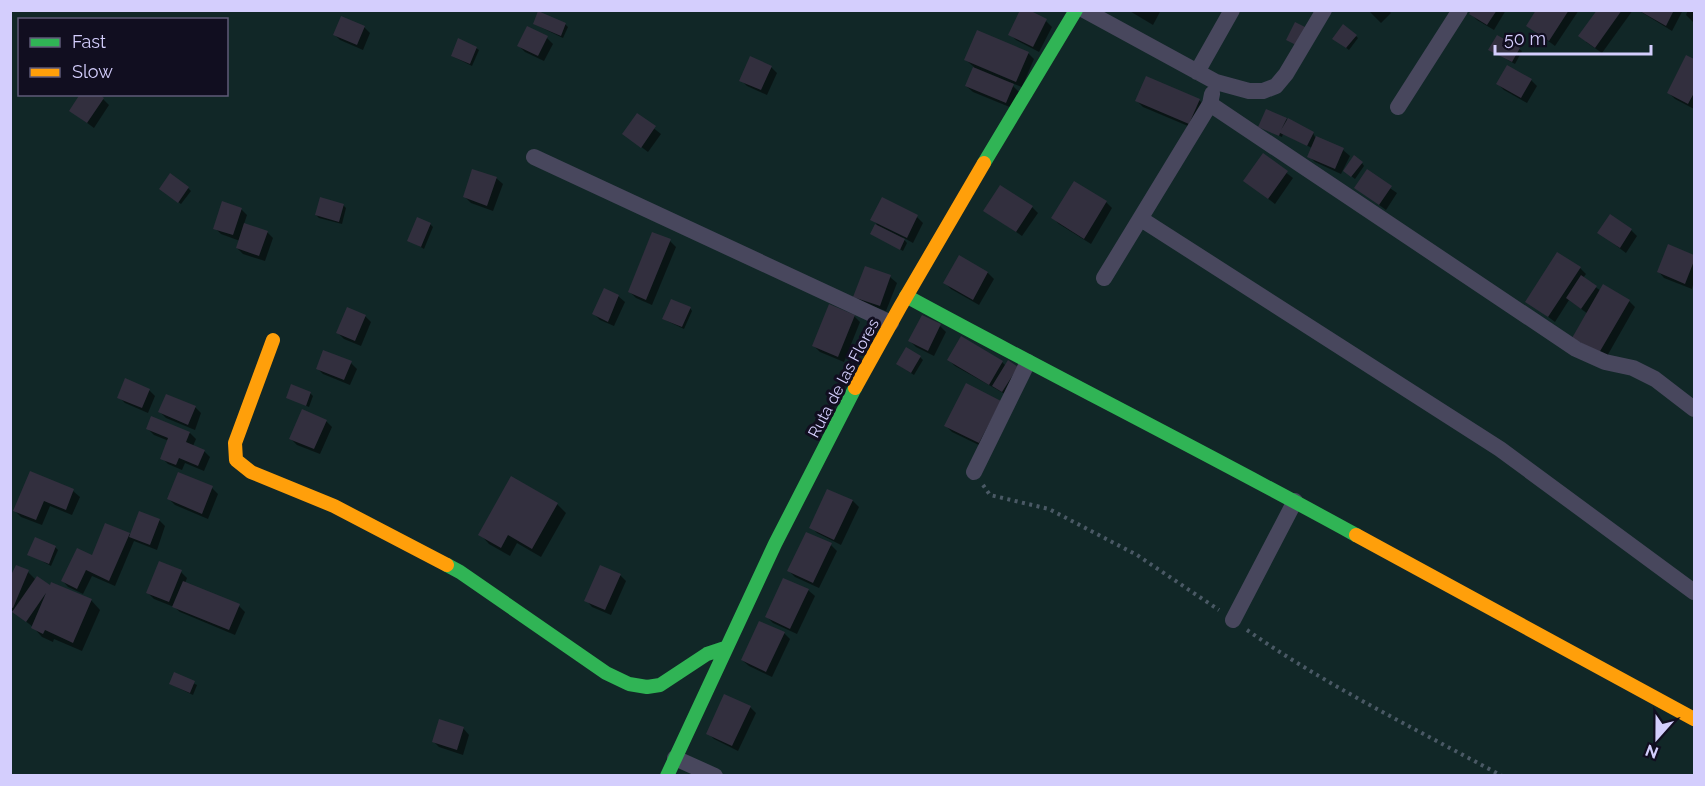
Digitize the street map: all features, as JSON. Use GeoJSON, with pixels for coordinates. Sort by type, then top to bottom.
{"type":"FeatureCollection","features":[{"type":"Feature","properties":{"kind":"street","name":"Ruta de las Flores"},"geometry":{"type":"LineString","coordinates":[[667,776],[725,648],[844,408],[906,296],[1076,10]]}},
{"type":"Feature","properties":{"kind":"street"},"geometry":{"type":"LineString","coordinates":[[1084,10],[1216,82],[1250,91],[1263,91],[1276,86],[1286,74],[1324,10]]}},
{"type":"Feature","properties":{"kind":"street"},"geometry":{"type":"LineString","coordinates":[[1197,72],[1232,10]]}},
{"type":"Feature","properties":{"kind":"street"},"geometry":{"type":"LineString","coordinates":[[1398,107],[1460,10]]}},
{"type":"Feature","properties":{"kind":"street"},"geometry":{"type":"LineString","coordinates":[[1104,278],[1209,104],[1216,82]]}},
{"type":"Feature","properties":{"kind":"street"},"geometry":{"type":"LineString","coordinates":[[1209,104],[1576,349],[1605,362],[1633,368],[1655,379],[1695,409]]}},
{"type":"Feature","properties":{"kind":"street"},"geometry":{"type":"LineString","coordinates":[[534,157],[891,323]]}},
{"type":"Feature","properties":{"kind":"street"},"geometry":{"type":"LineString","coordinates":[[1141,219],[1500,449],[1695,592]]}},
{"type":"Feature","properties":{"kind":"street"},"geometry":{"type":"LineString","coordinates":[[906,296],[1232,467],[1695,719]]}},
{"type":"Feature","properties":{"kind":"street"},"geometry":{"type":"LineString","coordinates":[[273,340],[235,443],[236,460],[251,472],[334,506],[460,572],[625,683],[646,687],[666,684],[697,659],[711,651],[725,648]]}},
{"type":"Feature","properties":{"kind":"street"},"geometry":{"type":"LineString","coordinates":[[974,472],[1028,362]]}},
{"type":"Feature","properties":{"kind":"street"},"geometry":{"type":"LineString","coordinates":[[1233,620],[1295,501]]}},
{"type":"Feature","properties":{"kind":"street"},"geometry":{"type":"LineString","coordinates":[[675,758],[714,776]]}},
{"type":"Feature","properties":{"kind":"path"},"geometry":{"type":"LineString","coordinates":[[974,472],[990,495],[1049,509],[1137,555],[1275,650],[1502,776]]}},
{"type":"Feature","properties":{"kind":"green space"},"geometry":{"type":"Polygon","coordinates":[[[11,11],[1694,11],[1694,775],[11,775],[11,11]]]}},
{"type":"Feature","properties":{"kind":"building"},"geometry":{"type":"Polygon","coordinates":[[[1020,10],[1029,10],[1047,19],[1033,47],[1008,35],[1020,10]]]}},
{"type":"Feature","properties":{"kind":"building"},"geometry":{"type":"Polygon","coordinates":[[[1471,10],[1497,10],[1487,25],[1469,14],[1471,10]]]}},
{"type":"Feature","properties":{"kind":"building"},"geometry":{"type":"Polygon","coordinates":[[[1536,10],[1569,10],[1549,41],[1526,26],[1536,10]]]}},
{"type":"Feature","properties":{"kind":"building"},"geometry":{"type":"Polygon","coordinates":[[[1597,10],[1622,10],[1595,48],[1578,36],[1597,10]]]}},
{"type":"Feature","properties":{"kind":"building"},"geometry":{"type":"Polygon","coordinates":[[[1638,10],[1674,10],[1666,26],[1638,10]]]}},
{"type":"Feature","properties":{"kind":"building"},"geometry":{"type":"Polygon","coordinates":[[[538,11],[566,23],[561,36],[533,24],[538,11]]]}},
{"type":"Feature","properties":{"kind":"building"},"geometry":{"type":"Polygon","coordinates":[[[341,16],[365,26],[357,45],[333,35],[341,16]]]}},
{"type":"Feature","properties":{"kind":"building"},"geometry":{"type":"Polygon","coordinates":[[[1295,22],[1307,28],[1298,46],[1286,40],[1295,22]]]}},
{"type":"Feature","properties":{"kind":"building"},"geometry":{"type":"Polygon","coordinates":[[[1343,24],[1357,35],[1346,48],[1332,39],[1343,24]]]}},
{"type":"Feature","properties":{"kind":"building"},"geometry":{"type":"Polygon","coordinates":[[[527,26],[548,36],[538,56],[517,46],[527,26]]]}},
{"type":"Feature","properties":{"kind":"building"},"geometry":{"type":"Polygon","coordinates":[[[977,30],[1029,52],[1016,82],[964,60],[977,30]]]}},
{"type":"Feature","properties":{"kind":"building"},"geometry":{"type":"Polygon","coordinates":[[[1497,35],[1520,48],[1512,62],[1488,50],[1497,35]]]}},
{"type":"Feature","properties":{"kind":"building"},"geometry":{"type":"Polygon","coordinates":[[[458,38],[477,47],[470,64],[451,56],[458,38]]]}},
{"type":"Feature","properties":{"kind":"building"},"geometry":{"type":"Polygon","coordinates":[[[1686,55],[1694,59],[1694,93],[1688,104],[1667,93],[1686,55]]]}},
{"type":"Feature","properties":{"kind":"building"},"geometry":{"type":"Polygon","coordinates":[[[750,56],[772,66],[761,90],[739,81],[750,56]]]}},
{"type":"Feature","properties":{"kind":"building"},"geometry":{"type":"Polygon","coordinates":[[[1507,65],[1532,79],[1521,98],[1496,84],[1507,65]]]}},
{"type":"Feature","properties":{"kind":"building"},"geometry":{"type":"Polygon","coordinates":[[[973,67],[1014,84],[1006,103],[965,86],[973,67]]]}},
{"type":"Feature","properties":{"kind":"building"},"geometry":{"type":"Polygon","coordinates":[[[1146,76],[1200,99],[1189,124],[1135,101],[1146,76]]]}},
{"type":"Feature","properties":{"kind":"building"},"geometry":{"type":"Polygon","coordinates":[[[79,96],[104,98],[87,123],[69,111],[79,96]]]}},
{"type":"Feature","properties":{"kind":"building"},"geometry":{"type":"Polygon","coordinates":[[[1266,109],[1287,118],[1281,130],[1288,118],[1314,132],[1307,146],[1280,133],[1279,136],[1258,127],[1266,109]]]}},
{"type":"Feature","properties":{"kind":"building"},"geometry":{"type":"Polygon","coordinates":[[[637,113],[656,126],[641,148],[622,134],[637,113]]]}},
{"type":"Feature","properties":{"kind":"building"},"geometry":{"type":"Polygon","coordinates":[[[1316,136],[1344,148],[1335,169],[1307,157],[1316,136]]]}},
{"type":"Feature","properties":{"kind":"building"},"geometry":{"type":"Polygon","coordinates":[[[1263,153],[1288,171],[1268,199],[1243,181],[1263,153]]]}},
{"type":"Feature","properties":{"kind":"building"},"geometry":{"type":"Polygon","coordinates":[[[1354,155],[1363,162],[1351,177],[1343,171],[1354,155]]]}},
{"type":"Feature","properties":{"kind":"building"},"geometry":{"type":"Polygon","coordinates":[[[472,169],[497,177],[487,206],[463,197],[472,169]]]}},
{"type":"Feature","properties":{"kind":"building"},"geometry":{"type":"Polygon","coordinates":[[[1367,169],[1392,186],[1379,205],[1354,188],[1367,169]]]}},
{"type":"Feature","properties":{"kind":"building"},"geometry":{"type":"Polygon","coordinates":[[[170,173],[189,187],[178,203],[159,189],[170,173]]]}},
{"type":"Feature","properties":{"kind":"building"},"geometry":{"type":"Polygon","coordinates":[[[1074,181],[1107,201],[1084,239],[1051,218],[1074,181]]]}},
{"type":"Feature","properties":{"kind":"building"},"geometry":{"type":"Polygon","coordinates":[[[1000,185],[1033,206],[1016,232],[983,211],[1000,185]]]}},
{"type":"Feature","properties":{"kind":"building"},"geometry":{"type":"Polygon","coordinates":[[[320,197],[344,204],[339,222],[315,215],[320,197]]]}},
{"type":"Feature","properties":{"kind":"building"},"geometry":{"type":"Polygon","coordinates":[[[882,197],[918,215],[907,238],[870,220],[882,197]]]}},
{"type":"Feature","properties":{"kind":"building"},"geometry":{"type":"Polygon","coordinates":[[[222,201],[242,208],[233,235],[213,229],[222,201]]]}},
{"type":"Feature","properties":{"kind":"building"},"geometry":{"type":"Polygon","coordinates":[[[1610,214],[1632,229],[1620,248],[1597,233],[1610,214]]]}},
{"type":"Feature","properties":{"kind":"building"},"geometry":{"type":"Polygon","coordinates":[[[417,217],[431,223],[421,247],[407,241],[417,217]]]}},
{"type":"Feature","properties":{"kind":"building"},"geometry":{"type":"Polygon","coordinates":[[[244,223],[268,231],[259,256],[236,248],[244,223]]]}},
{"type":"Feature","properties":{"kind":"building"},"geometry":{"type":"Polygon","coordinates":[[[875,224],[905,239],[900,250],[870,234],[875,224]]]}},
{"type":"Feature","properties":{"kind":"building"},"geometry":{"type":"Polygon","coordinates":[[[652,232],[671,239],[646,300],[628,292],[652,232]]]}},
{"type":"Feature","properties":{"kind":"building"},"geometry":{"type":"Polygon","coordinates":[[[1668,244],[1694,255],[1685,284],[1657,272],[1668,244]]]}},
{"type":"Feature","properties":{"kind":"building"},"geometry":{"type":"Polygon","coordinates":[[[1557,252],[1581,267],[1548,317],[1525,302],[1557,252]]]}},
{"type":"Feature","properties":{"kind":"building"},"geometry":{"type":"Polygon","coordinates":[[[959,255],[988,272],[973,300],[943,283],[959,255]]]}},
{"type":"Feature","properties":{"kind":"building"},"geometry":{"type":"Polygon","coordinates":[[[865,266],[891,275],[880,306],[853,297],[865,266]]]}},
{"type":"Feature","properties":{"kind":"building"},"geometry":{"type":"Polygon","coordinates":[[[1581,275],[1597,286],[1581,309],[1566,298],[1581,275]]]}},
{"type":"Feature","properties":{"kind":"building"},"geometry":{"type":"Polygon","coordinates":[[[1603,284],[1630,300],[1599,353],[1572,338],[1603,284]]]}},
{"type":"Feature","properties":{"kind":"building"},"geometry":{"type":"Polygon","coordinates":[[[604,288],[619,295],[608,322],[592,314],[604,288]]]}},
{"type":"Feature","properties":{"kind":"building"},"geometry":{"type":"Polygon","coordinates":[[[671,299],[691,307],[682,327],[662,319],[671,299]]]}},
{"type":"Feature","properties":{"kind":"building"},"geometry":{"type":"Polygon","coordinates":[[[829,304],[855,315],[838,357],[812,346],[829,304]]]}},
{"type":"Feature","properties":{"kind":"building"},"geometry":{"type":"Polygon","coordinates":[[[347,307],[366,315],[355,341],[336,333],[347,307]]]}},
{"type":"Feature","properties":{"kind":"building"},"geometry":{"type":"Polygon","coordinates":[[[922,315],[941,324],[928,351],[908,341],[922,315]]]}},
{"type":"Feature","properties":{"kind":"building"},"geometry":{"type":"Polygon","coordinates":[[[961,336],[1003,361],[989,385],[947,360],[961,336]]]}},
{"type":"Feature","properties":{"kind":"building"},"geometry":{"type":"Polygon","coordinates":[[[906,347],[921,356],[911,373],[896,364],[906,347]]]}},
{"type":"Feature","properties":{"kind":"building"},"geometry":{"type":"Polygon","coordinates":[[[323,350],[352,361],[344,380],[316,369],[323,350]]]}},
{"type":"Feature","properties":{"kind":"building"},"geometry":{"type":"Polygon","coordinates":[[[1008,360],[1018,367],[1002,392],[992,386],[1008,360]]]}},
{"type":"Feature","properties":{"kind":"building"},"geometry":{"type":"Polygon","coordinates":[[[125,378],[150,389],[142,408],[117,398],[125,378]]]}},
{"type":"Feature","properties":{"kind":"building"},"geometry":{"type":"Polygon","coordinates":[[[966,383],[1001,401],[979,443],[944,426],[966,383]]]}},
{"type":"Feature","properties":{"kind":"building"},"geometry":{"type":"Polygon","coordinates":[[[291,384],[311,392],[306,406],[286,398],[291,384]]]}},
{"type":"Feature","properties":{"kind":"building"},"geometry":{"type":"Polygon","coordinates":[[[166,394],[196,406],[188,425],[158,412],[166,394]]]}},
{"type":"Feature","properties":{"kind":"building"},"geometry":{"type":"Polygon","coordinates":[[[302,409],[327,420],[314,449],[289,439],[302,409]]]}},
{"type":"Feature","properties":{"kind":"building"},"geometry":{"type":"Polygon","coordinates":[[[151,416],[190,432],[186,442],[205,450],[198,466],[179,458],[176,465],[160,459],[168,438],[146,429],[151,416]]]}},
{"type":"Feature","properties":{"kind":"building"},"geometry":{"type":"Polygon","coordinates":[[[30,471],[74,489],[66,510],[44,501],[36,520],[13,511],[30,471]]]}},
{"type":"Feature","properties":{"kind":"building"},"geometry":{"type":"Polygon","coordinates":[[[178,472],[213,486],[202,514],[167,499],[178,472]]]}},
{"type":"Feature","properties":{"kind":"building"},"geometry":{"type":"Polygon","coordinates":[[[511,476],[558,503],[532,549],[508,535],[501,548],[478,535],[511,476]]]}},
{"type":"Feature","properties":{"kind":"building"},"geometry":{"type":"Polygon","coordinates":[[[827,489],[853,500],[834,540],[809,528],[827,489]]]}},
{"type":"Feature","properties":{"kind":"building"},"geometry":{"type":"Polygon","coordinates":[[[139,511],[160,519],[150,545],[129,537],[139,511]]]}},
{"type":"Feature","properties":{"kind":"building"},"geometry":{"type":"Polygon","coordinates":[[[105,523],[130,533],[109,581],[86,570],[77,589],[61,581],[77,548],[92,555],[105,523]]]}},
{"type":"Feature","properties":{"kind":"building"},"geometry":{"type":"Polygon","coordinates":[[[806,532],[832,543],[813,583],[787,571],[806,532]]]}},
{"type":"Feature","properties":{"kind":"building"},"geometry":{"type":"Polygon","coordinates":[[[35,537],[56,546],[49,564],[27,555],[35,537]]]}},
{"type":"Feature","properties":{"kind":"building"},"geometry":{"type":"Polygon","coordinates":[[[159,561],[182,570],[169,602],[146,593],[159,561]]]}},
{"type":"Feature","properties":{"kind":"building"},"geometry":{"type":"Polygon","coordinates":[[[16,565],[29,570],[13,608],[10,607],[10,577],[16,565]]]}},
{"type":"Feature","properties":{"kind":"building"},"geometry":{"type":"Polygon","coordinates":[[[600,565],[621,574],[605,610],[584,601],[600,565]]]}},
{"type":"Feature","properties":{"kind":"building"},"geometry":{"type":"Polygon","coordinates":[[[37,576],[50,585],[51,582],[92,599],[73,643],[45,630],[43,634],[31,628],[46,593],[26,622],[12,612],[37,576]]]}},
{"type":"Feature","properties":{"kind":"building"},"geometry":{"type":"Polygon","coordinates":[[[783,578],[809,589],[790,629],[765,617],[783,578]]]}},
{"type":"Feature","properties":{"kind":"building"},"geometry":{"type":"Polygon","coordinates":[[[183,581],[240,604],[229,630],[172,607],[183,581]]]}},
{"type":"Feature","properties":{"kind":"building"},"geometry":{"type":"Polygon","coordinates":[[[759,621],[785,632],[766,672],[741,660],[759,621]]]}},
{"type":"Feature","properties":{"kind":"building"},"geometry":{"type":"Polygon","coordinates":[[[174,672],[195,681],[190,693],[169,684],[174,672]]]}},
{"type":"Feature","properties":{"kind":"building"},"geometry":{"type":"Polygon","coordinates":[[[724,694],[751,706],[732,746],[706,734],[724,694]]]}},
{"type":"Feature","properties":{"kind":"building"},"geometry":{"type":"Polygon","coordinates":[[[439,719],[464,727],[457,750],[432,742],[439,719]]]}},
{"type":"Feature","properties":{"kind":"traffic: fast"},"geometry":{"type":"LineString","coordinates":[[984,163],[1076,10]]}},
{"type":"Feature","properties":{"kind":"traffic: fast"},"geometry":{"type":"LineString","coordinates":[[906,296],[1356,535]]}},
{"type":"Feature","properties":{"kind":"traffic: fast"},"geometry":{"type":"LineString","coordinates":[[667,776],[775,544],[855,388]]}},
{"type":"Feature","properties":{"kind":"traffic: fast"},"geometry":{"type":"LineString","coordinates":[[447,565],[606,673],[629,684],[647,687],[660,685],[707,654],[725,648]]}},
{"type":"Feature","properties":{"kind":"traffic: slow"},"geometry":{"type":"LineString","coordinates":[[855,388],[984,163]]}},
{"type":"Feature","properties":{"kind":"traffic: slow"},"geometry":{"type":"LineString","coordinates":[[273,340],[235,443],[236,460],[251,472],[334,506],[447,565]]}},
{"type":"Feature","properties":{"kind":"traffic: slow"},"geometry":{"type":"LineString","coordinates":[[1356,535],[1694,719]]}}]}
